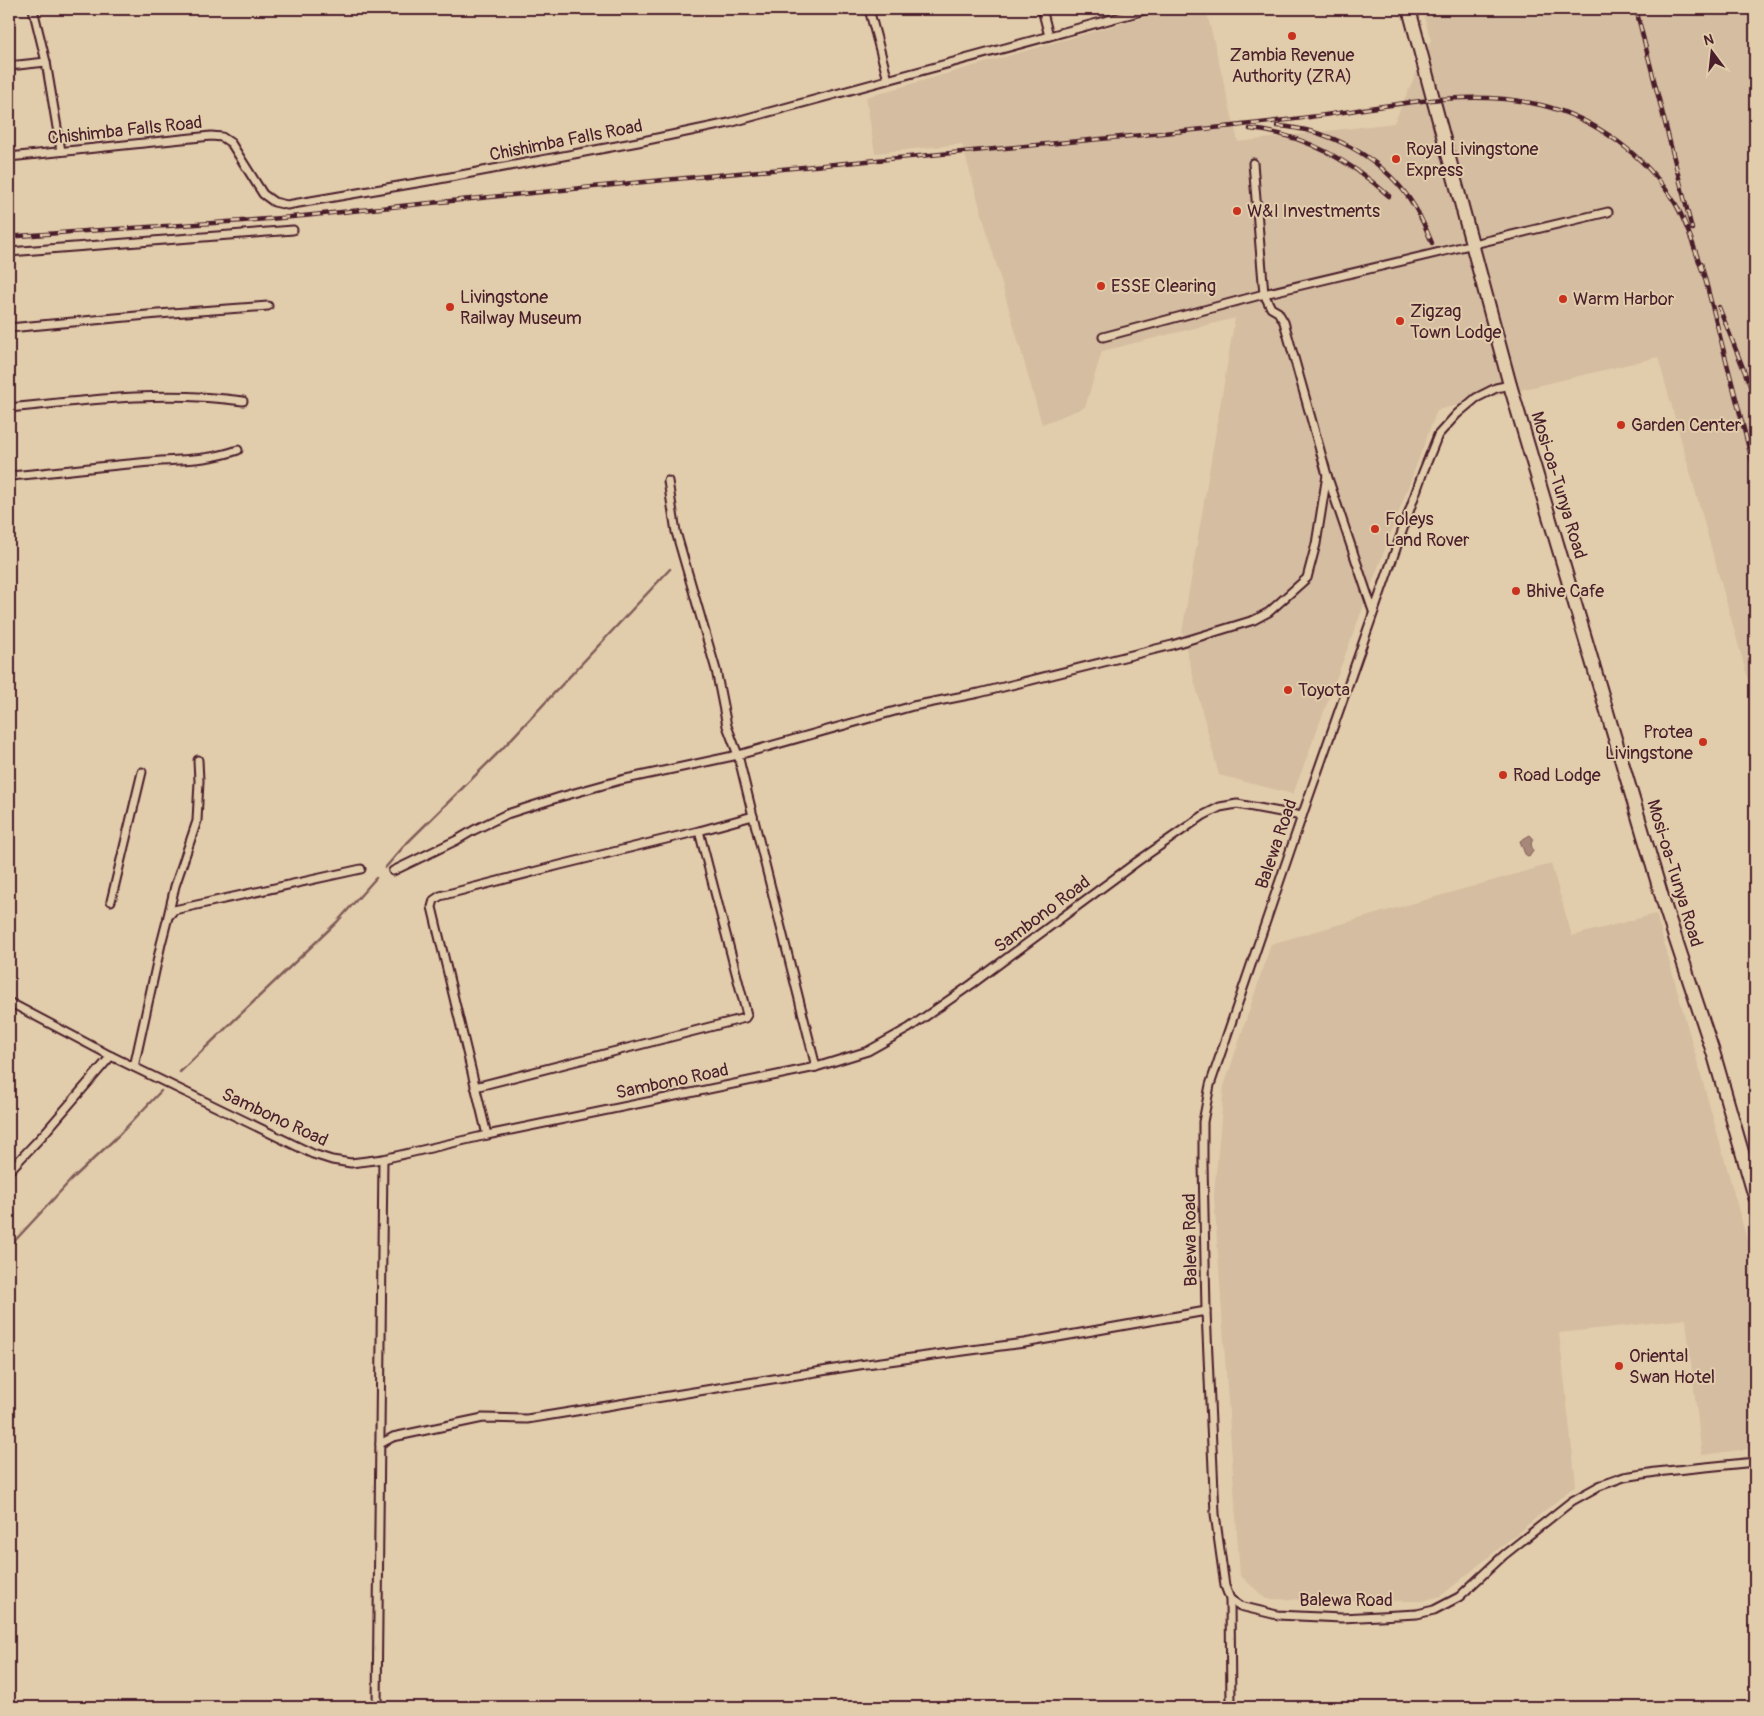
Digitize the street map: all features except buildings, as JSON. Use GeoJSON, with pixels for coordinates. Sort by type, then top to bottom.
{"type":"FeatureCollection","features":[{"type":"Feature","properties":{"kind":"highway","name":"Mosi-oa-Tunya Road"},"geometry":{"type":"LineString","coordinates":[[1409,9],[1510,384],[1665,907],[1711,1045],[1755,1197]]}},
{"type":"Feature","properties":{"kind":"street"},"geometry":{"type":"LineString","coordinates":[[33,9],[46,62],[61,151]]}},
{"type":"Feature","properties":{"kind":"street"},"geometry":{"type":"LineString","coordinates":[[869,9],[888,80]]}},
{"type":"Feature","properties":{"kind":"street"},"geometry":{"type":"LineString","coordinates":[[1042,9],[1049,36]]}},
{"type":"Feature","properties":{"kind":"street","name":"Chishimba Falls Road"},"geometry":{"type":"LineString","coordinates":[[9,157],[212,136],[222,137],[231,143],[263,194],[274,202],[288,205],[434,180],[728,123],[1149,9]]}},
{"type":"Feature","properties":{"kind":"street"},"geometry":{"type":"LineString","coordinates":[[9,66],[46,62]]}},
{"type":"Feature","properties":{"kind":"street"},"geometry":{"type":"LineString","coordinates":[[1253,163],[1264,294],[1271,308],[1278,312],[1284,322],[1326,475],[1374,611]]}},
{"type":"Feature","properties":{"kind":"street"},"geometry":{"type":"LineString","coordinates":[[1103,336],[1264,294],[1608,212]]}},
{"type":"Feature","properties":{"kind":"street"},"geometry":{"type":"LineString","coordinates":[[9,252],[293,230]]}},
{"type":"Feature","properties":{"kind":"street"},"geometry":{"type":"LineString","coordinates":[[9,328],[268,306]]}},
{"type":"Feature","properties":{"kind":"street","name":"Balewa Road"},"geometry":{"type":"LineString","coordinates":[[1510,384],[1496,388],[1476,398],[1457,414],[1438,435],[1423,472],[1302,816],[1208,1094],[1203,1122],[1206,1311],[1215,1514],[1222,1572],[1230,1599],[1240,1606],[1277,1615],[1342,1618],[1417,1614],[1434,1610],[1459,1597],[1512,1549],[1572,1501],[1599,1486],[1624,1477],[1656,1472],[1755,1462]]}},
{"type":"Feature","properties":{"kind":"street"},"geometry":{"type":"LineString","coordinates":[[9,408],[121,398],[180,396],[243,401]]}},
{"type":"Feature","properties":{"kind":"street"},"geometry":{"type":"LineString","coordinates":[[9,476],[149,462],[207,459],[238,450]]}},
{"type":"Feature","properties":{"kind":"street"},"geometry":{"type":"LineString","coordinates":[[393,871],[507,814],[621,780],[738,755],[913,706],[979,693],[1172,645],[1254,620],[1269,612],[1307,578],[1316,544],[1326,475]]}},
{"type":"Feature","properties":{"kind":"street"},"geometry":{"type":"LineString","coordinates":[[668,481],[676,532],[716,670],[727,726],[738,755],[816,1067]]}},
{"type":"Feature","properties":{"kind":"street"},"geometry":{"type":"LineString","coordinates":[[134,1067],[175,886],[197,821],[198,760]]}},
{"type":"Feature","properties":{"kind":"street"},"geometry":{"type":"LineString","coordinates":[[111,901],[142,772]]}},
{"type":"Feature","properties":{"kind":"street","name":"Sambono Road"},"geometry":{"type":"LineString","coordinates":[[9,1002],[111,1056],[313,1154],[350,1163],[383,1159],[487,1135],[816,1067],[868,1051],[910,1028],[1204,815],[1220,807],[1237,804],[1302,816]]}},
{"type":"Feature","properties":{"kind":"street"},"geometry":{"type":"LineString","coordinates":[[487,1135],[432,907],[434,900],[440,896],[550,867],[753,816]]}},
{"type":"Feature","properties":{"kind":"street"},"geometry":{"type":"LineString","coordinates":[[475,1087],[746,1018],[747,1015],[699,831]]}},
{"type":"Feature","properties":{"kind":"street"},"geometry":{"type":"LineString","coordinates":[[168,917],[174,910],[184,907],[362,869]]}},
{"type":"Feature","properties":{"kind":"street"},"geometry":{"type":"LineString","coordinates":[[9,1171],[111,1056]]}},
{"type":"Feature","properties":{"kind":"street"},"geometry":{"type":"LineString","coordinates":[[377,1707],[383,1159]]}},
{"type":"Feature","properties":{"kind":"street"},"geometry":{"type":"LineString","coordinates":[[380,1444],[393,1437],[483,1418],[527,1419],[859,1365],[1024,1343],[1206,1311]]}},
{"type":"Feature","properties":{"kind":"street"},"geometry":{"type":"LineString","coordinates":[[1230,1599],[1231,1707]]}},
{"type":"Feature","properties":{"kind":"shaded area"},"geometry":{"type":"Polygon","coordinates":[[[1172,9],[1206,9],[1238,142],[1394,123],[1431,40],[1422,9],[1755,9],[1755,704],[1658,357],[1437,410],[1293,794],[1219,775],[1182,633],[1235,318],[1102,351],[1085,407],[1042,424],[962,144],[875,153],[866,97],[1172,9]]]}},
{"type":"Feature","properties":{"kind":"shaded area"},"geometry":{"type":"Polygon","coordinates":[[[1530,835],[1533,838],[1531,844],[1533,851],[1529,857],[1525,854],[1520,841],[1530,835]]]}},
{"type":"Feature","properties":{"kind":"shaded area"},"geometry":{"type":"Polygon","coordinates":[[[1551,864],[1572,936],[1656,914],[1755,1269],[1755,1448],[1702,1455],[1686,1319],[1559,1333],[1576,1485],[1441,1596],[1421,1601],[1266,1599],[1240,1575],[1214,1195],[1224,1087],[1271,944],[1551,864]]]}},
{"type":"Feature","properties":{"kind":"waterway"},"geometry":{"type":"LineString","coordinates":[[385,868],[405,845],[501,750],[670,569]]}},
{"type":"Feature","properties":{"kind":"waterway"},"geometry":{"type":"LineString","coordinates":[[180,1072],[337,922],[376,878]]}},
{"type":"Feature","properties":{"kind":"waterway"},"geometry":{"type":"LineString","coordinates":[[9,1247],[71,1180],[118,1136],[161,1091]]}},
{"type":"Feature","properties":{"kind":"railway"},"geometry":{"type":"LineString","coordinates":[[1636,9],[1692,229]]}},
{"type":"Feature","properties":{"kind":"railway"},"geometry":{"type":"LineString","coordinates":[[9,237],[303,216],[1221,127],[1310,117],[1426,100],[1484,98],[1513,100],[1561,111],[1581,119],[1617,141],[1649,170],[1675,203],[1687,227],[1702,270]]}},
{"type":"Feature","properties":{"kind":"railway"},"geometry":{"type":"LineString","coordinates":[[1277,126],[1296,128],[1334,139],[1351,147],[1383,169],[1409,198],[1422,220],[1432,243]]}},
{"type":"Feature","properties":{"kind":"railway"},"geometry":{"type":"LineString","coordinates":[[1250,129],[1289,137],[1325,151],[1358,171],[1389,196]]}},
{"type":"Feature","properties":{"kind":"railway"},"geometry":{"type":"LineString","coordinates":[[1701,263],[1755,472]]}},
{"type":"Feature","properties":{"kind":"railway"},"geometry":{"type":"LineString","coordinates":[[1719,307],[1755,398]]}},
{"type":"Feature","properties":{"kind":"place","name":"Zambia Revenue Authority (ZRA)"},"geometry":{"type":"Point","coordinates":[1292,36]}},
{"type":"Feature","properties":{"kind":"place","name":"Royal Livingstone Express"},"geometry":{"type":"Point","coordinates":[1396,159]}},
{"type":"Feature","properties":{"kind":"place","name":"W&I Investments"},"geometry":{"type":"Point","coordinates":[1237,211]}},
{"type":"Feature","properties":{"kind":"place","name":"ESSE Clearing"},"geometry":{"type":"Point","coordinates":[1101,286]}},
{"type":"Feature","properties":{"kind":"place","name":"Warm Harbor"},"geometry":{"type":"Point","coordinates":[1563,299]}},
{"type":"Feature","properties":{"kind":"place","name":"Livingstone Railway Museum"},"geometry":{"type":"Point","coordinates":[450,307]}},
{"type":"Feature","properties":{"kind":"place","name":"Zigzag Town Lodge"},"geometry":{"type":"Point","coordinates":[1400,321]}},
{"type":"Feature","properties":{"kind":"place","name":"Garden Center"},"geometry":{"type":"Point","coordinates":[1621,425]}},
{"type":"Feature","properties":{"kind":"place","name":"Foleys Land Rover"},"geometry":{"type":"Point","coordinates":[1375,529]}},
{"type":"Feature","properties":{"kind":"place","name":"Bhive Cafe"},"geometry":{"type":"Point","coordinates":[1516,591]}},
{"type":"Feature","properties":{"kind":"place","name":"Toyota"},"geometry":{"type":"Point","coordinates":[1288,690]}},
{"type":"Feature","properties":{"kind":"place","name":"Protea Livingstone"},"geometry":{"type":"Point","coordinates":[1703,742]}},
{"type":"Feature","properties":{"kind":"place","name":"Road Lodge"},"geometry":{"type":"Point","coordinates":[1503,775]}},
{"type":"Feature","properties":{"kind":"place","name":"Oriental Swan Hotel"},"geometry":{"type":"Point","coordinates":[1619,1366]}}]}
